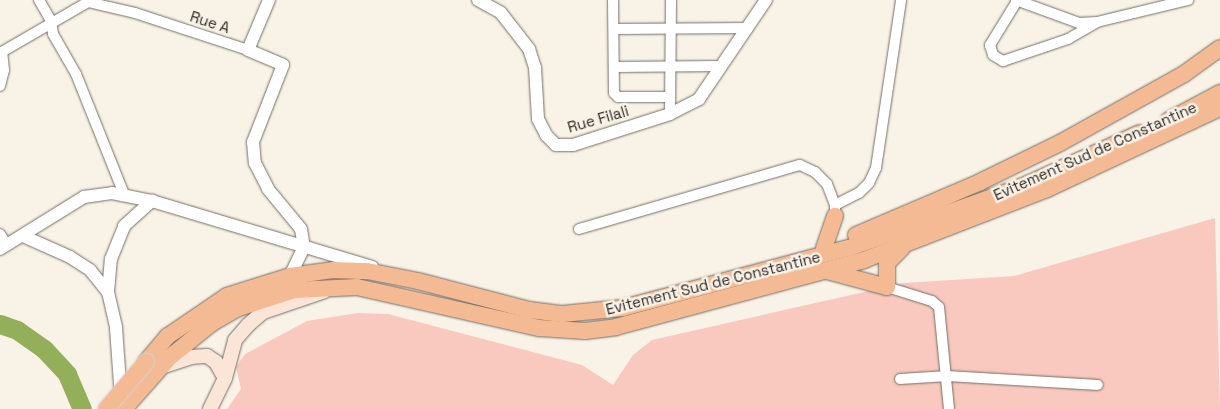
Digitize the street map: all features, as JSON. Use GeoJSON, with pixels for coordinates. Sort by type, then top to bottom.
{"type":"FeatureCollection","features":[{"type":"Feature","properties":{"kind":"highway"},"geometry":{"type":"LineString","coordinates":[[789,263],[980,182],[1060,143],[1176,79],[1220,48]]}},
{"type":"Feature","properties":{"kind":"highway","name":"Evitement Sud de Constantine"},"geometry":{"type":"LineString","coordinates":[[154,367],[168,336],[203,310],[227,296],[290,276],[333,270],[358,271],[418,281],[529,310],[563,314],[623,308],[849,248],[1023,186],[1173,118],[1220,92]]}},
{"type":"Feature","properties":{"kind":"highway","name":"Evitement Sud de Constantine"},"geometry":{"type":"LineString","coordinates":[[154,367],[212,323],[236,309],[294,290],[336,287],[400,295],[509,323],[586,331],[667,315],[826,271],[917,239],[1047,189],[1220,108]]}},
{"type":"Feature","properties":{"kind":"highway"},"geometry":{"type":"LineString","coordinates":[[835,210],[840,233],[851,238]]}},
{"type":"Feature","properties":{"kind":"highway"},"geometry":{"type":"LineString","coordinates":[[824,248],[835,210]]}},
{"type":"Feature","properties":{"kind":"highway"},"geometry":{"type":"LineString","coordinates":[[826,271],[887,287],[890,258],[917,239]]}},
{"type":"Feature","properties":{"kind":"highway"},"geometry":{"type":"LineString","coordinates":[[106,409],[154,367]]}},
{"type":"Feature","properties":{"kind":"highway"},"geometry":{"type":"LineString","coordinates":[[123,409],[154,367]]}},
{"type":"Feature","properties":{"kind":"main road"},"geometry":{"type":"LineString","coordinates":[[210,409],[225,378],[235,340],[263,312],[336,287]]}},
{"type":"Feature","properties":{"kind":"main road"},"geometry":{"type":"LineString","coordinates":[[154,367],[191,357],[207,356],[216,362],[225,378]]}},
{"type":"Feature","properties":{"kind":"street"},"geometry":{"type":"LineString","coordinates":[[39,0],[51,21],[53,34],[76,74],[124,194]]}},
{"type":"Feature","properties":{"kind":"street"},"geometry":{"type":"LineString","coordinates":[[269,0],[248,50],[284,65],[253,142],[255,163],[268,189],[301,229],[304,247],[290,276]]}},
{"type":"Feature","properties":{"kind":"street","name":"Rue Filali"},"geometry":{"type":"LineString","coordinates":[[478,0],[501,13],[529,49],[535,68],[538,119],[546,135],[556,145],[573,145],[670,114],[699,99],[766,0]]}},
{"type":"Feature","properties":{"kind":"street"},"geometry":{"type":"LineString","coordinates":[[613,0],[614,93],[618,97],[670,97]]}},
{"type":"Feature","properties":{"kind":"street"},"geometry":{"type":"LineString","coordinates":[[670,114],[671,0]]}},
{"type":"Feature","properties":{"kind":"street"},"geometry":{"type":"LineString","coordinates":[[579,229],[800,165],[815,172],[827,184],[835,210],[859,193],[869,183],[876,168],[901,0]]}},
{"type":"Feature","properties":{"kind":"street"},"geometry":{"type":"LineString","coordinates":[[1097,22],[1068,39],[1003,61],[998,60],[990,45],[1016,0],[1080,22],[1097,22],[1188,0]]}},
{"type":"Feature","properties":{"kind":"street","name":"Rue A"},"geometry":{"type":"LineString","coordinates":[[1,53],[51,21],[88,2],[135,13],[248,50]]}},
{"type":"Feature","properties":{"kind":"street"},"geometry":{"type":"LineString","coordinates":[[614,28],[671,26],[748,28]]}},
{"type":"Feature","properties":{"kind":"street"},"geometry":{"type":"LineString","coordinates":[[0,86],[4,70],[1,53]]}},
{"type":"Feature","properties":{"kind":"street"},"geometry":{"type":"LineString","coordinates":[[615,67],[721,66]]}},
{"type":"Feature","properties":{"kind":"street"},"geometry":{"type":"LineString","coordinates":[[0,234],[4,247],[84,197],[124,194],[418,281]]}},
{"type":"Feature","properties":{"kind":"street"},"geometry":{"type":"LineString","coordinates":[[123,409],[116,328],[108,292],[112,259],[124,226],[152,201]]}},
{"type":"Feature","properties":{"kind":"street"},"geometry":{"type":"LineString","coordinates":[[23,236],[70,257],[90,270],[108,292]]}},
{"type":"Feature","properties":{"kind":"street"},"geometry":{"type":"LineString","coordinates":[[887,287],[932,300],[939,307],[948,376],[949,409]]}},
{"type":"Feature","properties":{"kind":"street"},"geometry":{"type":"LineString","coordinates":[[900,378],[948,376],[1098,385]]}},
{"type":"Feature","properties":{"kind":"shaded area"},"geometry":{"type":"Polygon","coordinates":[[[1215,218],[1220,409],[227,409],[241,389],[236,367],[245,354],[307,321],[358,313],[388,314],[582,365],[613,385],[633,355],[652,340],[904,283],[1014,276],[1215,218]]]}},
{"type":"Feature","properties":{"kind":"waterway"},"geometry":{"type":"LineString","coordinates":[[0,324],[17,330],[44,349],[67,374],[82,409]]}}]}
